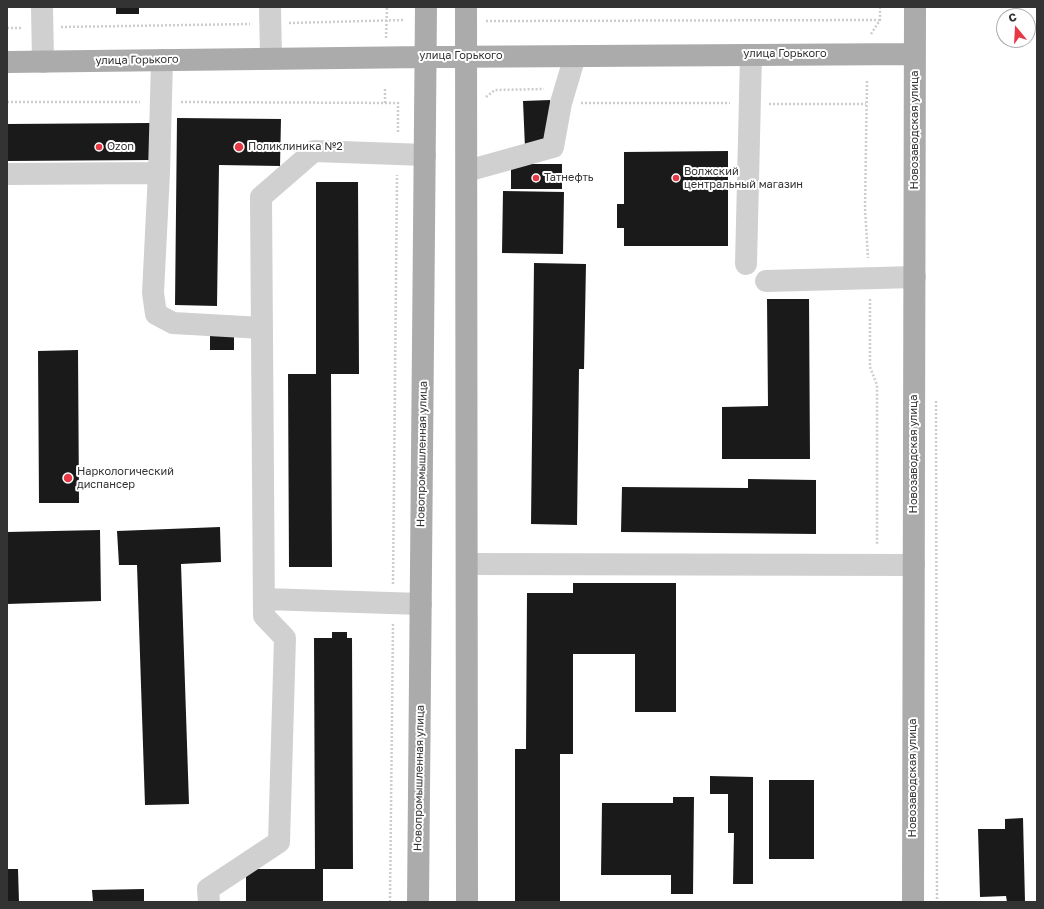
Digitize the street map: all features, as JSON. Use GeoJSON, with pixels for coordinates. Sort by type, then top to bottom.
{"type":"FeatureCollection","features":[{"type":"Feature","properties":{"kind":"main road","name":"Новопромышленная улица"},"geometry":{"type":"LineString","coordinates":[[418,902],[426,7]]}},
{"type":"Feature","properties":{"kind":"main road"},"geometry":{"type":"LineString","coordinates":[[466,7],[467,902]]}},
{"type":"Feature","properties":{"kind":"main road","name":"Новозаводская улица"},"geometry":{"type":"LineString","coordinates":[[913,902],[915,7]]}},
{"type":"Feature","properties":{"kind":"main road","name":"улица Горького"},"geometry":{"type":"LineString","coordinates":[[7,62],[426,56],[915,54]]}},
{"type":"Feature","properties":{"kind":"lane"},"geometry":{"type":"LineString","coordinates":[[270,15],[271,58]]}},
{"type":"Feature","properties":{"kind":"lane"},"geometry":{"type":"LineString","coordinates":[[42,17],[43,62]]}},
{"type":"Feature","properties":{"kind":"lane"},"geometry":{"type":"LineString","coordinates":[[746,264],[751,55]]}},
{"type":"Feature","properties":{"kind":"lane"},"geometry":{"type":"LineString","coordinates":[[467,171],[553,148],[563,96],[575,56]]}},
{"type":"Feature","properties":{"kind":"lane"},"geometry":{"type":"LineString","coordinates":[[162,60],[159,174],[153,294],[156,314],[173,323],[262,328]]}},
{"type":"Feature","properties":{"kind":"lane"},"geometry":{"type":"LineString","coordinates":[[209,902],[208,889],[280,842],[285,638],[264,616],[261,197],[314,151],[425,155]]}},
{"type":"Feature","properties":{"kind":"lane"},"geometry":{"type":"LineString","coordinates":[[7,174],[159,174]]}},
{"type":"Feature","properties":{"kind":"lane"},"geometry":{"type":"LineString","coordinates":[[766,281],[914,277]]}},
{"type":"Feature","properties":{"kind":"lane"},"geometry":{"type":"LineString","coordinates":[[467,564],[914,565]]}},
{"type":"Feature","properties":{"kind":"lane"},"geometry":{"type":"LineString","coordinates":[[264,599],[421,604]]}},
{"type":"Feature","properties":{"kind":"path"},"geometry":{"type":"LineString","coordinates":[[386,7],[386,41]]}},
{"type":"Feature","properties":{"kind":"path"},"geometry":{"type":"LineString","coordinates":[[867,39],[880,20],[880,7]]}},
{"type":"Feature","properties":{"kind":"path"},"geometry":{"type":"LineString","coordinates":[[42,17],[270,15],[386,21],[404,20]]}},
{"type":"Feature","properties":{"kind":"path"},"geometry":{"type":"LineString","coordinates":[[483,21],[880,20]]}},
{"type":"Feature","properties":{"kind":"path"},"geometry":{"type":"LineString","coordinates":[[867,81],[865,208],[870,279],[870,367],[877,385],[877,565]]}},
{"type":"Feature","properties":{"kind":"path"},"geometry":{"type":"LineString","coordinates":[[384,103],[385,88]]}},
{"type":"Feature","properties":{"kind":"path"},"geometry":{"type":"LineString","coordinates":[[484,98],[496,90],[563,96],[750,104],[866,104]]}},
{"type":"Feature","properties":{"kind":"path"},"geometry":{"type":"LineString","coordinates":[[7,102],[398,103],[398,135]]}},
{"type":"Feature","properties":{"kind":"path"},"geometry":{"type":"LineString","coordinates":[[390,902],[397,175]]}},
{"type":"Feature","properties":{"kind":"path"},"geometry":{"type":"LineString","coordinates":[[936,399],[937,902]]}},
{"type":"Feature","properties":{"kind":"building"},"geometry":{"type":"Polygon","coordinates":[[[116,7],[139,7],[139,14],[116,14],[116,7]]]}},
{"type":"Feature","properties":{"kind":"building"},"geometry":{"type":"Polygon","coordinates":[[[550,100],[552,147],[525,148],[523,101],[550,100]]]}},
{"type":"Feature","properties":{"kind":"building"},"geometry":{"type":"Polygon","coordinates":[[[177,118],[281,119],[280,166],[219,165],[217,306],[175,305],[177,118]]]}},
{"type":"Feature","properties":{"kind":"building"},"geometry":{"type":"Polygon","coordinates":[[[150,123],[151,160],[7,161],[7,124],[150,123]]]}},
{"type":"Feature","properties":{"kind":"building","name":"Волжский центральный магазин"},"geometry":{"type":"Polygon","coordinates":[[[728,151],[728,246],[624,246],[624,228],[617,228],[617,204],[624,204],[624,152],[728,151]]]}},
{"type":"Feature","properties":{"kind":"building"},"geometry":{"type":"Polygon","coordinates":[[[511,164],[562,164],[562,189],[511,189],[511,164]]]}},
{"type":"Feature","properties":{"kind":"building"},"geometry":{"type":"Polygon","coordinates":[[[316,182],[358,182],[359,374],[331,374],[332,567],[289,567],[288,374],[316,374],[316,182]]]}},
{"type":"Feature","properties":{"kind":"building"},"geometry":{"type":"Polygon","coordinates":[[[503,191],[564,192],[563,254],[502,253],[503,191]]]}},
{"type":"Feature","properties":{"kind":"building"},"geometry":{"type":"Polygon","coordinates":[[[534,263],[586,264],[584,369],[579,369],[577,525],[531,524],[534,263]]]}},
{"type":"Feature","properties":{"kind":"building"},"geometry":{"type":"Polygon","coordinates":[[[767,299],[809,299],[810,459],[722,459],[722,407],[768,406],[767,299]]]}},
{"type":"Feature","properties":{"kind":"building"},"geometry":{"type":"Polygon","coordinates":[[[210,334],[234,334],[234,350],[210,350],[210,334]]]}},
{"type":"Feature","properties":{"kind":"building"},"geometry":{"type":"Polygon","coordinates":[[[78,350],[79,503],[39,503],[38,351],[78,350]]]}},
{"type":"Feature","properties":{"kind":"building"},"geometry":{"type":"Polygon","coordinates":[[[748,479],[816,480],[816,534],[621,532],[622,487],[748,488],[748,479]]]}},
{"type":"Feature","properties":{"kind":"building"},"geometry":{"type":"Polygon","coordinates":[[[220,527],[221,562],[181,564],[189,804],[145,805],[137,565],[119,565],[117,531],[220,527]]]}},
{"type":"Feature","properties":{"kind":"building"},"geometry":{"type":"Polygon","coordinates":[[[100,530],[101,601],[7,604],[7,532],[100,530]]]}},
{"type":"Feature","properties":{"kind":"building"},"geometry":{"type":"Polygon","coordinates":[[[573,583],[676,583],[676,712],[635,712],[635,654],[573,654],[573,754],[560,754],[560,902],[515,902],[515,749],[526,749],[527,593],[573,593],[573,583]]]}},
{"type":"Feature","properties":{"kind":"building"},"geometry":{"type":"Polygon","coordinates":[[[332,632],[347,632],[347,638],[352,638],[353,869],[323,869],[323,902],[246,902],[246,869],[315,869],[314,638],[332,638],[332,632]]]}},
{"type":"Feature","properties":{"kind":"building"},"geometry":{"type":"Polygon","coordinates":[[[710,776],[753,777],[753,884],[733,884],[734,833],[728,833],[728,794],[710,794],[710,776]]]}},
{"type":"Feature","properties":{"kind":"building"},"geometry":{"type":"Polygon","coordinates":[[[769,780],[814,780],[814,859],[769,859],[769,780]]]}},
{"type":"Feature","properties":{"kind":"building"},"geometry":{"type":"Polygon","coordinates":[[[673,797],[694,797],[693,894],[671,894],[671,875],[601,875],[602,803],[673,803],[673,797]]]}},
{"type":"Feature","properties":{"kind":"building"},"geometry":{"type":"Polygon","coordinates":[[[1023,818],[1025,902],[1007,902],[1006,896],[980,897],[978,829],[1005,829],[1005,819],[1023,818]]]}},
{"type":"Feature","properties":{"kind":"building"},"geometry":{"type":"Polygon","coordinates":[[[7,869],[18,869],[19,902],[7,902],[7,869]]]}},
{"type":"Feature","properties":{"kind":"building"},"geometry":{"type":"Polygon","coordinates":[[[144,889],[144,902],[93,902],[92,890],[144,889]]]}},
{"type":"Feature","properties":{"kind":"place","name":"Ozon"},"geometry":{"type":"Point","coordinates":[99,147]}},
{"type":"Feature","properties":{"kind":"place","name":"Поликлиника №2"},"geometry":{"type":"Point","coordinates":[239,147]}},
{"type":"Feature","properties":{"kind":"place","name":"Татнефть"},"geometry":{"type":"Point","coordinates":[536,178]}},
{"type":"Feature","properties":{"kind":"place","name":"Волжский центральный магазин"},"geometry":{"type":"Point","coordinates":[676,178]}},
{"type":"Feature","properties":{"kind":"place","name":"Наркологический диспансер"},"geometry":{"type":"Point","coordinates":[68,478]}}]}
